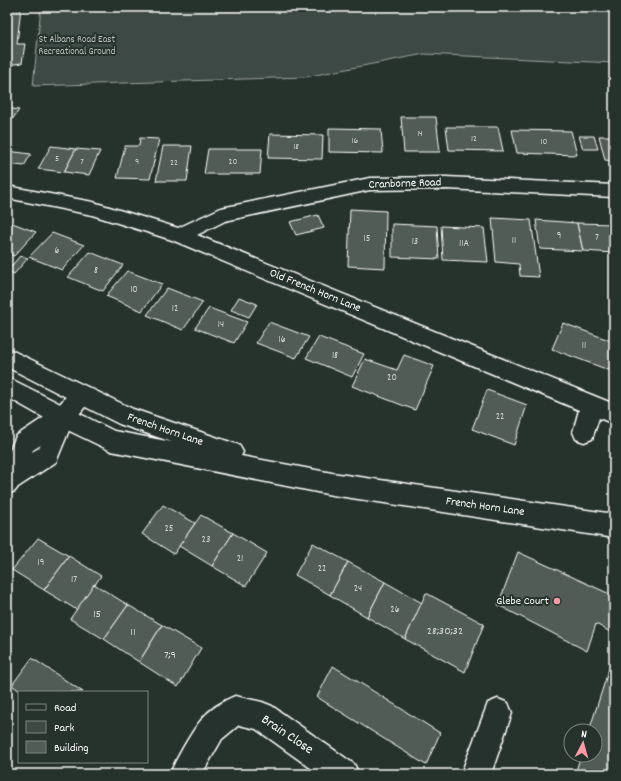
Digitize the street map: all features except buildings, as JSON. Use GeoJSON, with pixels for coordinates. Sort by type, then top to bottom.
{"type":"FeatureCollection","features":[{"type":"Feature","properties":{"kind":"street","name":"Cranborne Road"},"geometry":{"type":"LineString","coordinates":[[180,235],[220,215],[370,184],[446,183],[614,191]]}},
{"type":"Feature","properties":{"kind":"street","name":"Old French Horn Lane"},"geometry":{"type":"LineString","coordinates":[[7,192],[93,209],[180,235],[614,414]]}},
{"type":"Feature","properties":{"kind":"street","name":"French Horn Lane"},"geometry":{"type":"LineString","coordinates":[[7,357],[127,417],[332,484]]}},
{"type":"Feature","properties":{"kind":"street","name":"French Horn Lane"},"geometry":{"type":"LineString","coordinates":[[7,386],[63,417],[111,440],[332,484],[614,526]]}},
{"type":"Feature","properties":{"kind":"street"},"geometry":{"type":"LineString","coordinates":[[9,481],[48,456],[63,417],[81,395]]}},
{"type":"Feature","properties":{"kind":"street"},"geometry":{"type":"LineString","coordinates":[[584,432],[591,405]]}},
{"type":"Feature","properties":{"kind":"street","name":"Brain Close"},"geometry":{"type":"LineString","coordinates":[[185,774],[212,729],[235,710],[262,716],[344,774]]}},
{"type":"Feature","properties":{"kind":"street"},"geometry":{"type":"LineString","coordinates":[[476,774],[498,713]]}},
{"type":"Feature","properties":{"kind":"green space","name":"St Albans Road East Recreational Ground"},"geometry":{"type":"Polygon","coordinates":[[[41,7],[614,7],[614,63],[424,54],[305,77],[33,86],[41,7]]]}},
{"type":"Feature","properties":{"kind":"place","name":"Glebe Court"},"geometry":{"type":"Point","coordinates":[557,601]}}]}
